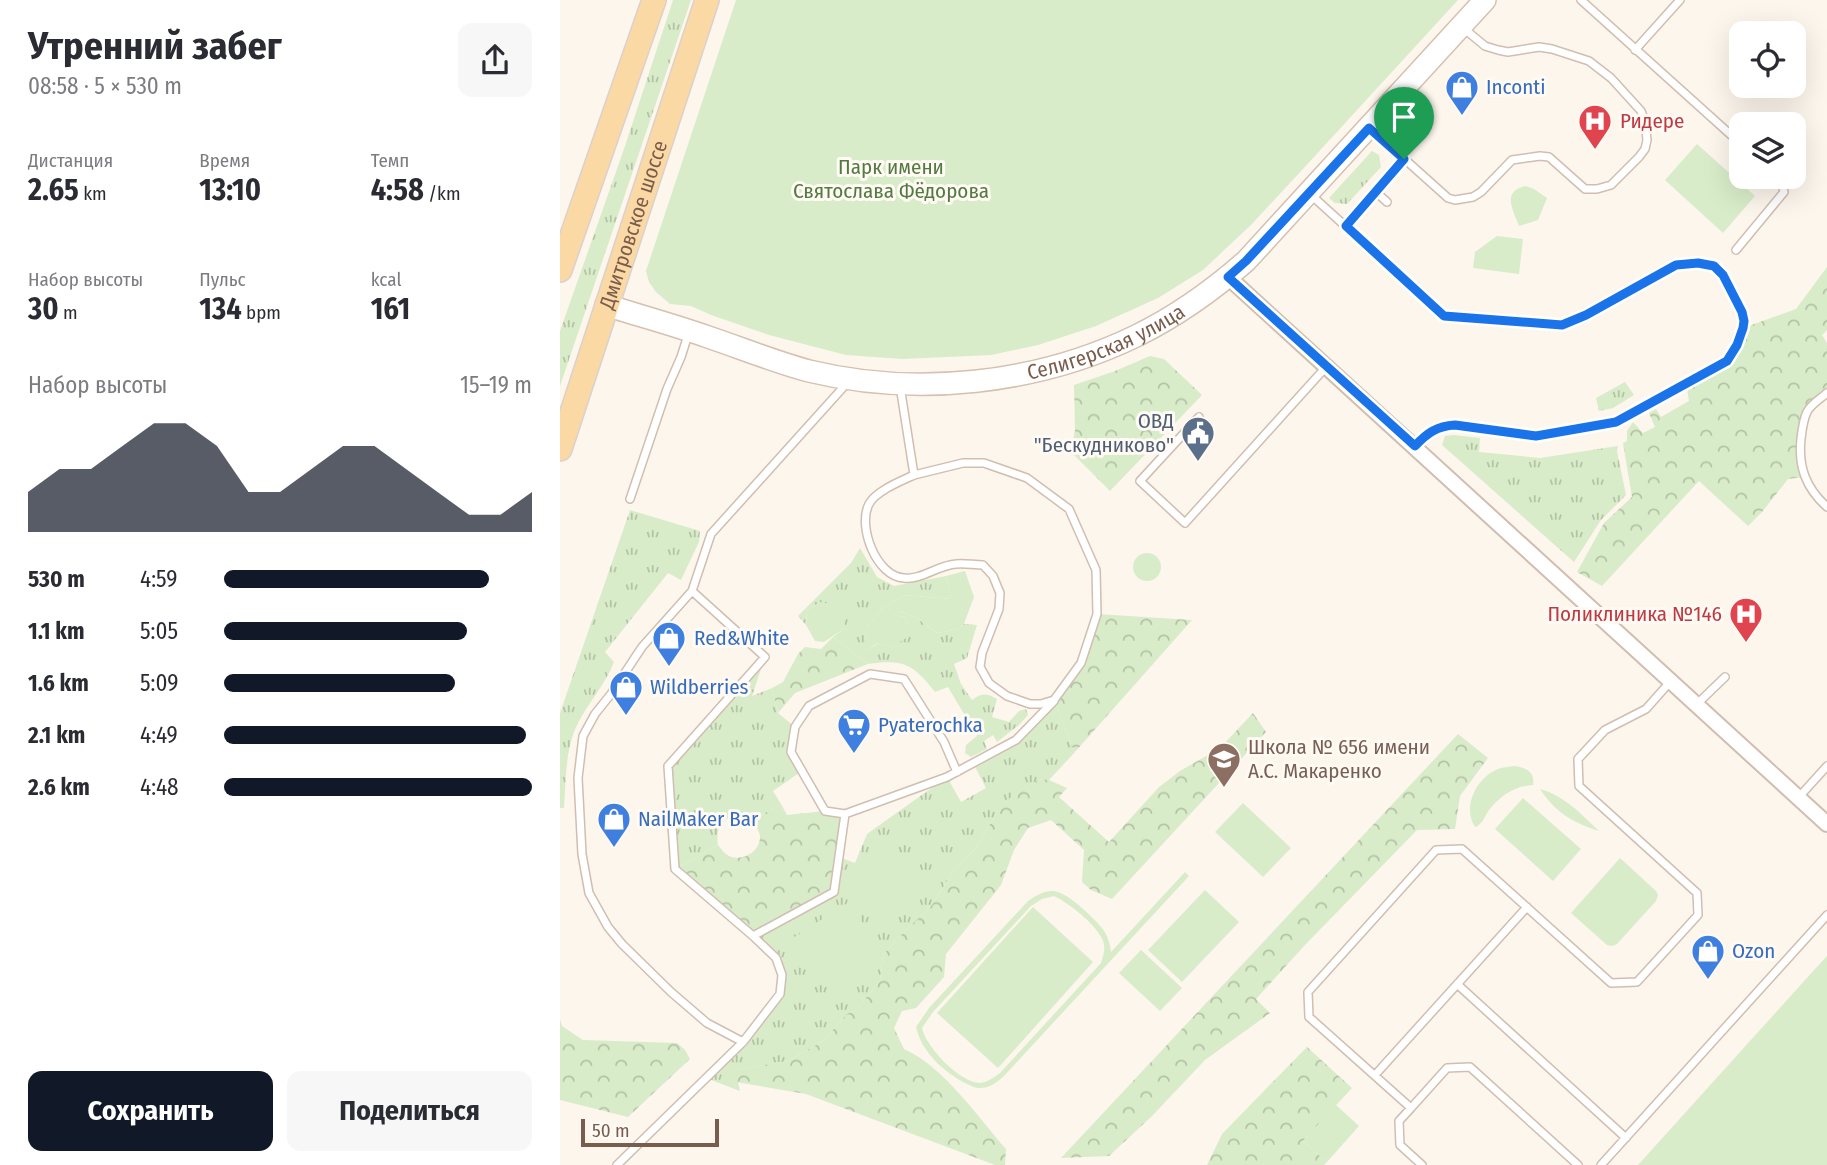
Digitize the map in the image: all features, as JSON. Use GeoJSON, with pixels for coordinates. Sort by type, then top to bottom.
{"type":"FeatureCollection","features":[{"type":"Feature","properties":{"kind":"main road"},"geometry":{"type":"LineString","coordinates":[[560,270],[654,0]]}},
{"type":"Feature","properties":{"kind":"main road","name":"Дмитровское шоссе"},"geometry":{"type":"LineString","coordinates":[[560,449],[707,0]]}},
{"type":"Feature","properties":{"kind":"street","name":"Селигерская улица"},"geometry":{"type":"LineString","coordinates":[[606,305],[808,371],[851,379],[900,383],[984,381],[1036,370],[1101,351],[1168,319],[1211,291],[1246,261],[1485,0]]}},
{"type":"Feature","properties":{"kind":"street"},"geometry":{"type":"LineString","coordinates":[[1228,277],[1827,824]]}},
{"type":"Feature","properties":{"kind":"lane"},"geometry":{"type":"LineString","coordinates":[[1581,0],[1729,133]]}},
{"type":"Feature","properties":{"kind":"lane"},"geometry":{"type":"LineString","coordinates":[[1635,50],[1681,0]]}},
{"type":"Feature","properties":{"kind":"lane"},"geometry":{"type":"LineString","coordinates":[[1369,128],[1448,198],[1455,200],[1473,197],[1512,160],[1531,156],[1549,157],[1585,189],[1597,189],[1611,185],[1645,149],[1646,130],[1641,111],[1611,78],[1589,61],[1539,47],[1508,52],[1498,50],[1485,46],[1461,27]]}},
{"type":"Feature","properties":{"kind":"lane"},"geometry":{"type":"LineString","coordinates":[[1346,226],[1404,159]]}},
{"type":"Feature","properties":{"kind":"lane"},"geometry":{"type":"LineString","coordinates":[[1736,250],[1783,192],[1782,189]]}},
{"type":"Feature","properties":{"kind":"lane"},"geometry":{"type":"LineString","coordinates":[[1375,191],[1387,202]]}},
{"type":"Feature","properties":{"kind":"lane"},"geometry":{"type":"LineString","coordinates":[[1309,193],[1444,316],[1562,325],[1586,315],[1676,265],[1698,263],[1714,266],[1723,275],[1742,312],[1743,328],[1727,361],[1616,422],[1536,436],[1445,426],[1426,435],[1415,446]]}},
{"type":"Feature","properties":{"kind":"lane"},"geometry":{"type":"LineString","coordinates":[[630,499],[667,389],[690,331]]}},
{"type":"Feature","properties":{"kind":"lane"},"geometry":{"type":"LineString","coordinates":[[1199,417],[1140,481],[1185,523],[1326,366]]}},
{"type":"Feature","properties":{"kind":"lane"},"geometry":{"type":"LineString","coordinates":[[743,1042],[707,1023],[671,992],[622,944],[608,927],[589,893],[582,854],[578,778],[583,736],[642,646],[692,591],[711,534],[851,379]]}},
{"type":"Feature","properties":{"kind":"lane"},"geometry":{"type":"LineString","coordinates":[[900,383],[914,475]]}},
{"type":"Feature","properties":{"kind":"lane"},"geometry":{"type":"LineString","coordinates":[[1827,393],[1806,413],[1800,455],[1805,477],[1816,497],[1827,507]]}},
{"type":"Feature","properties":{"kind":"lane"},"geometry":{"type":"LineString","coordinates":[[957,772],[944,742],[904,678],[870,674],[809,706],[795,727],[791,752],[825,811],[845,814],[957,772],[1016,740],[1054,700],[1081,663],[1097,614],[1096,570],[1069,509],[1027,478],[984,463],[963,463],[914,475],[890,486],[870,503],[865,519],[867,539],[875,555],[887,570],[902,579],[954,564],[982,565],[993,576],[1000,593],[999,609],[982,653],[980,667],[989,683],[1007,696],[1030,704],[1054,700]]}},
{"type":"Feature","properties":{"kind":"lane"},"geometry":{"type":"LineString","coordinates":[[617,1165],[743,1042],[780,995],[782,975],[776,958],[675,869],[668,766],[765,657],[692,591]]}},
{"type":"Feature","properties":{"kind":"lane"},"geometry":{"type":"LineString","coordinates":[[1696,706],[1725,677]]}},
{"type":"Feature","properties":{"kind":"lane"},"geometry":{"type":"LineString","coordinates":[[1411,1108],[1310,1017],[1308,992],[1436,850],[1462,849],[1611,983],[1637,982],[1698,915],[1697,893],[1579,786],[1578,760],[1605,730],[1646,709],[1670,682]]}},
{"type":"Feature","properties":{"kind":"lane"},"geometry":{"type":"LineString","coordinates":[[1798,798],[1827,766]]}},
{"type":"Feature","properties":{"kind":"lane"},"geometry":{"type":"LineString","coordinates":[[753,936],[834,891],[845,814]]}},
{"type":"Feature","properties":{"kind":"lane"},"geometry":{"type":"LineString","coordinates":[[1375,1075],[1527,907]]}},
{"type":"Feature","properties":{"kind":"lane"},"geometry":{"type":"LineString","coordinates":[[1601,1165],[1827,915]]}},
{"type":"Feature","properties":{"kind":"lane"},"geometry":{"type":"LineString","coordinates":[[1457,984],[1626,1138]]}},
{"type":"Feature","properties":{"kind":"lane"},"geometry":{"type":"LineString","coordinates":[[1422,1165],[1400,1145],[1399,1121],[1447,1068],[1470,1067],[1578,1165]]}},
{"type":"Feature","properties":{"kind":"green space"},"geometry":{"type":"Polygon","coordinates":[[[673,0],[691,0],[560,386],[560,331],[673,0]]]}},
{"type":"Feature","properties":{"kind":"green space","name":"Парк имени Святослава Фёдорова"},"geometry":{"type":"Polygon","coordinates":[[[736,0],[1458,0],[1251,225],[1203,270],[1158,298],[1096,326],[1038,345],[991,355],[902,359],[846,355],[769,335],[691,306],[670,304],[649,282],[646,271],[736,0]]]}},
{"type":"Feature","properties":{"kind":"green space"},"geometry":{"type":"Polygon","coordinates":[[[1697,144],[1729,173],[1729,189],[1747,189],[1755,196],[1723,233],[1665,180],[1697,144]]]}},
{"type":"Feature","properties":{"kind":"green space"},"geometry":{"type":"Polygon","coordinates":[[[1372,151],[1379,155],[1381,167],[1347,204],[1335,203],[1329,198],[1372,151]]]}},
{"type":"Feature","properties":{"kind":"green space"},"geometry":{"type":"Polygon","coordinates":[[[1526,186],[1547,198],[1538,220],[1519,226],[1511,197],[1518,188],[1526,186]]]}},
{"type":"Feature","properties":{"kind":"green space"},"geometry":{"type":"Polygon","coordinates":[[[1497,236],[1523,239],[1519,274],[1473,268],[1475,252],[1497,236]]]}},
{"type":"Feature","properties":{"kind":"green space"},"geometry":{"type":"Polygon","coordinates":[[[1827,267],[1827,330],[1822,335],[1827,343],[1827,393],[1811,406],[1802,432],[1805,477],[1788,479],[1748,526],[1699,481],[1602,586],[1577,572],[1604,523],[1632,497],[1623,443],[1627,441],[1627,431],[1633,422],[1643,433],[1655,427],[1649,413],[1656,409],[1661,417],[1689,401],[1687,389],[1727,361],[1743,328],[1796,309],[1827,267]]]}},
{"type":"Feature","properties":{"kind":"green space"},"geometry":{"type":"Polygon","coordinates":[[[1150,356],[1164,359],[1202,395],[1110,491],[1071,452],[1075,430],[1074,385],[1150,356]]]}},
{"type":"Feature","properties":{"kind":"green space"},"geometry":{"type":"Polygon","coordinates":[[[1625,382],[1634,395],[1613,408],[1599,411],[1596,398],[1625,382]]]}},
{"type":"Feature","properties":{"kind":"green space"},"geometry":{"type":"Polygon","coordinates":[[[1445,436],[1480,438],[1479,452],[1540,458],[1618,446],[1626,495],[1601,520],[1574,562],[1442,445],[1445,436]]]}},
{"type":"Feature","properties":{"kind":"green space"},"geometry":{"type":"Polygon","coordinates":[[[630,510],[700,531],[699,542],[681,580],[668,573],[605,652],[614,662],[573,735],[567,765],[564,808],[560,808],[560,713],[630,510]]]}},
{"type":"Feature","properties":{"kind":"green space"},"geometry":{"type":"Polygon","coordinates":[[[860,548],[877,577],[894,586],[946,576],[951,599],[905,595],[882,609],[865,630],[867,651],[878,643],[893,647],[910,627],[905,617],[892,615],[900,611],[918,619],[937,633],[959,629],[964,624],[977,625],[967,658],[954,664],[961,684],[972,700],[984,695],[997,699],[992,717],[1009,722],[1019,711],[1026,709],[1028,715],[1019,725],[997,742],[993,735],[984,741],[987,749],[971,757],[965,753],[966,745],[977,736],[948,687],[935,692],[914,670],[899,663],[868,664],[833,637],[845,628],[820,602],[807,611],[806,625],[798,616],[851,563],[860,548]]]}},
{"type":"Feature","properties":{"kind":"green space"},"geometry":{"type":"Polygon","coordinates":[[[1147,553],[1157,557],[1161,567],[1157,577],[1147,581],[1137,577],[1133,567],[1137,557],[1147,553]]]}},
{"type":"Feature","properties":{"kind":"green space"},"geometry":{"type":"Polygon","coordinates":[[[965,571],[974,597],[964,624],[959,629],[937,633],[918,619],[900,611],[893,615],[905,617],[910,627],[906,638],[893,647],[877,643],[866,652],[865,630],[882,609],[905,595],[951,599],[946,576],[965,571]]]}},
{"type":"Feature","properties":{"kind":"green space"},"geometry":{"type":"Polygon","coordinates":[[[820,602],[836,605],[845,614],[845,628],[824,642],[815,641],[806,625],[807,611],[820,602]]]}},
{"type":"Feature","properties":{"kind":"green space"},"geometry":{"type":"Polygon","coordinates":[[[1097,614],[1192,620],[1075,752],[1054,700],[1081,663],[1097,614]]]}},
{"type":"Feature","properties":{"kind":"green space"},"geometry":{"type":"Polygon","coordinates":[[[833,637],[868,664],[795,693],[778,713],[772,688],[783,682],[798,654],[805,647],[821,649],[833,637]]]}},
{"type":"Feature","properties":{"kind":"green space"},"geometry":{"type":"Polygon","coordinates":[[[765,657],[752,696],[772,688],[778,713],[795,727],[791,752],[802,771],[773,791],[781,804],[752,820],[737,816],[726,820],[719,830],[718,845],[675,869],[668,766],[765,657]]]}},
{"type":"Feature","properties":{"kind":"green space"},"geometry":{"type":"Polygon","coordinates":[[[1054,700],[1075,752],[1049,780],[1041,779],[997,812],[977,847],[952,873],[932,905],[883,955],[880,981],[856,1010],[847,1014],[823,1041],[788,1061],[735,1070],[740,1091],[706,1078],[743,1042],[780,994],[782,975],[776,958],[753,936],[839,857],[855,863],[867,834],[947,777],[961,802],[986,788],[973,763],[1016,740],[1054,700]]]}},
{"type":"Feature","properties":{"kind":"green space"},"geometry":{"type":"Polygon","coordinates":[[[1253,713],[1266,732],[1112,899],[1091,890],[1082,882],[1084,850],[1051,820],[1028,828],[1014,850],[1001,885],[946,954],[944,977],[916,1008],[902,1011],[894,1028],[904,1049],[933,1068],[972,1108],[1006,1149],[1005,1165],[995,1165],[806,1094],[736,1082],[734,1070],[788,1061],[823,1041],[847,1014],[856,1010],[880,981],[883,955],[932,905],[952,873],[977,847],[997,812],[1020,787],[1042,779],[1067,788],[1059,797],[1109,842],[1159,787],[1180,771],[1220,748],[1253,713]]]}},
{"type":"Feature","properties":{"kind":"green space"},"geometry":{"type":"Polygon","coordinates":[[[1458,734],[1488,758],[1460,796],[1455,829],[1417,830],[1256,999],[1270,1013],[1205,1060],[1152,1116],[1109,1156],[1061,1158],[1458,734]]]}},
{"type":"Feature","properties":{"kind":"green space"},"geometry":{"type":"Polygon","coordinates":[[[1515,766],[1529,771],[1533,777],[1533,785],[1520,787],[1503,796],[1475,827],[1470,811],[1473,794],[1478,786],[1490,773],[1515,766]]]}},
{"type":"Feature","properties":{"kind":"green space"},"geometry":{"type":"Polygon","coordinates":[[[1540,789],[1565,801],[1599,831],[1565,816],[1540,789]]]}},
{"type":"Feature","properties":{"kind":"green space"},"geometry":{"type":"Polygon","coordinates":[[[1523,798],[1581,849],[1553,881],[1495,829],[1523,798]]]}},
{"type":"Feature","properties":{"kind":"green space"},"geometry":{"type":"Polygon","coordinates":[[[1243,803],[1291,848],[1263,877],[1215,832],[1243,803]]]}},
{"type":"Feature","properties":{"kind":"green space"},"geometry":{"type":"Polygon","coordinates":[[[781,804],[787,815],[825,811],[845,814],[834,892],[753,936],[675,869],[718,845],[731,857],[743,857],[753,852],[760,836],[752,820],[781,804]]]}},
{"type":"Feature","properties":{"kind":"green space"},"geometry":{"type":"Polygon","coordinates":[[[893,844],[922,880],[890,924],[848,884],[855,864],[873,865],[893,844]]]}},
{"type":"Feature","properties":{"kind":"green space"},"geometry":{"type":"Polygon","coordinates":[[[1620,858],[1658,895],[1656,901],[1617,944],[1612,946],[1607,945],[1571,913],[1620,858]]]}},
{"type":"Feature","properties":{"kind":"green space"},"geometry":{"type":"Polygon","coordinates":[[[1185,872],[1189,876],[995,1083],[985,1088],[967,1084],[942,1068],[923,1045],[916,1027],[929,1008],[1028,901],[1039,894],[1058,892],[1079,905],[1103,930],[1111,952],[1185,872]],[[1054,896],[1031,906],[933,1012],[922,1028],[937,1054],[963,1077],[980,1083],[1000,1073],[1101,963],[1104,947],[1100,935],[1075,909],[1054,896]]]}},
{"type":"Feature","properties":{"kind":"green space"},"geometry":{"type":"Polygon","coordinates":[[[1205,890],[1239,922],[1182,982],[1148,950],[1205,890]]]}},
{"type":"Feature","properties":{"kind":"green space"},"geometry":{"type":"Polygon","coordinates":[[[849,902],[883,955],[836,985],[827,972],[814,981],[788,941],[849,902]]]}},
{"type":"Feature","properties":{"kind":"green space"},"geometry":{"type":"Polygon","coordinates":[[[1033,907],[1093,962],[998,1068],[937,1013],[1033,907]]]}},
{"type":"Feature","properties":{"kind":"green space"},"geometry":{"type":"Polygon","coordinates":[[[1141,950],[1182,988],[1160,1011],[1119,973],[1141,950]]]}},
{"type":"Feature","properties":{"kind":"green space"},"geometry":{"type":"Polygon","coordinates":[[[1827,956],[1827,1165],[1638,1165],[1815,969],[1827,956]]]}},
{"type":"Feature","properties":{"kind":"green space"},"geometry":{"type":"Polygon","coordinates":[[[560,1019],[562,1026],[583,1040],[677,1043],[690,1059],[628,1117],[560,1100],[560,1019]]]}},
{"type":"Feature","properties":{"kind":"green space"},"geometry":{"type":"Polygon","coordinates":[[[1307,1047],[1352,1088],[1303,1141],[1327,1162],[1324,1165],[1207,1165],[1222,1134],[1307,1047]]]}},
{"type":"Feature","properties":{"kind":"green space"},"geometry":{"type":"Polygon","coordinates":[[[1336,1105],[1359,1126],[1327,1162],[1303,1141],[1336,1105]]]}},
{"type":"Feature","properties":{"kind":"place","name":"Inconti"},"geometry":{"type":"Point","coordinates":[1462,117]}},
{"type":"Feature","properties":{"kind":"place","name":"Ридере"},"geometry":{"type":"Point","coordinates":[1595,151]}},
{"type":"Feature","properties":{"kind":"place","name":"ОВД \"Бескудниково\""},"geometry":{"type":"Point","coordinates":[1198,463]}},
{"type":"Feature","properties":{"kind":"place","name":"Поликлиника №146"},"geometry":{"type":"Point","coordinates":[1746,644]}},
{"type":"Feature","properties":{"kind":"place","name":"Red&White"},"geometry":{"type":"Point","coordinates":[669,668]}},
{"type":"Feature","properties":{"kind":"place","name":"Wildberries"},"geometry":{"type":"Point","coordinates":[626,717]}},
{"type":"Feature","properties":{"kind":"place","name":"Pyaterochka"},"geometry":{"type":"Point","coordinates":[854,755]}},
{"type":"Feature","properties":{"kind":"place","name":"Школа № 656 имени А.С. Макаренко"},"geometry":{"type":"Point","coordinates":[1224,789]}},
{"type":"Feature","properties":{"kind":"place","name":"NailMaker Bar"},"geometry":{"type":"Point","coordinates":[614,849]}},
{"type":"Feature","properties":{"kind":"place","name":"Ozon"},"geometry":{"type":"Point","coordinates":[1708,981]}},
{"type":"Feature","properties":{"kind":"route"},"geometry":{"type":"LineString","coordinates":[[1369,128],[1404,159],[1346,226],[1444,316],[1562,325],[1586,315],[1676,265],[1698,263],[1714,266],[1723,275],[1742,312],[1743,328],[1737,345],[1727,361],[1616,422],[1536,436],[1445,426],[1434,429],[1415,446],[1228,277],[1369,128]]}}]}
